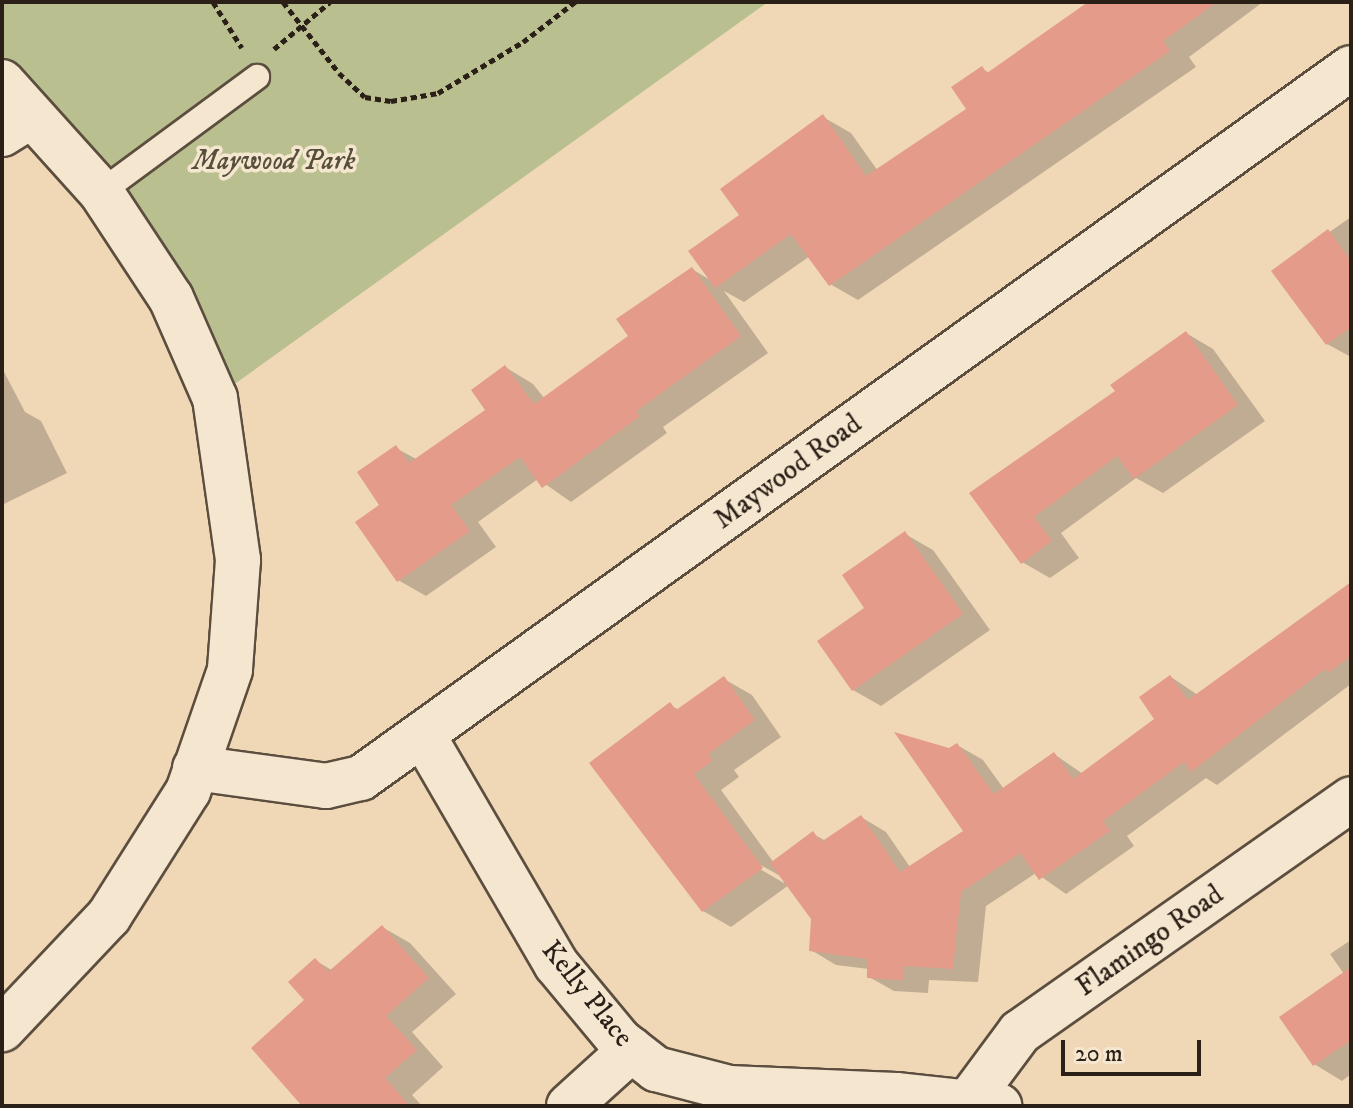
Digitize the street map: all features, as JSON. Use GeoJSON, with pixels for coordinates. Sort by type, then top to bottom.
{"type":"FeatureCollection","features":[{"type":"Feature","properties":{"kind":"street","name":"Maywood Road"},"geometry":{"type":"LineString","coordinates":[[195,768],[326,786],[361,778],[424,737],[1351,68]]}},
{"type":"Feature","properties":{"kind":"street"},"geometry":{"type":"LineString","coordinates":[[2,82],[16,125],[101,192],[171,298],[215,398],[238,560],[230,670],[195,768],[166,831],[109,916],[2,1029]]}},
{"type":"Feature","properties":{"kind":"street","name":"Kelly Place"},"geometry":{"type":"LineString","coordinates":[[424,737],[556,964],[631,1050],[656,1069],[729,1088],[983,1104]]}},
{"type":"Feature","properties":{"kind":"street","name":"Flamingo Road"},"geometry":{"type":"LineString","coordinates":[[983,1104],[1020,1032],[1351,799]]}},
{"type":"Feature","properties":{"kind":"street"},"geometry":{"type":"LineString","coordinates":[[569,1106],[631,1050]]}},
{"type":"Feature","properties":{"kind":"lane"},"geometry":{"type":"LineString","coordinates":[[101,192],[257,77]]}},
{"type":"Feature","properties":{"kind":"path"},"geometry":{"type":"LineString","coordinates":[[213,2],[257,77],[281,39],[330,2]]}},
{"type":"Feature","properties":{"kind":"path"},"geometry":{"type":"LineString","coordinates":[[283,2],[339,73],[365,97],[391,101],[438,93],[523,42],[575,2]]}},
{"type":"Feature","properties":{"kind":"green space","name":"Maywood Park"},"geometry":{"type":"Polygon","coordinates":[[[2,2],[768,2],[215,398],[2,82],[2,2]]]}},
{"type":"Feature","properties":{"kind":"building"},"geometry":{"type":"Polygon","coordinates":[[[1088,2],[1217,2],[1163,41],[1170,51],[829,286],[791,234],[715,288],[688,251],[739,215],[720,189],[823,114],[866,176],[966,109],[951,87],[982,66],[987,73],[1088,2]]]}},
{"type":"Feature","properties":{"kind":"building"},"geometry":{"type":"Polygon","coordinates":[[[1328,229],[1351,261],[1351,327],[1326,345],[1271,271],[1328,229]]]}},
{"type":"Feature","properties":{"kind":"building"},"geometry":{"type":"Polygon","coordinates":[[[692,267],[741,336],[636,411],[640,416],[542,488],[520,457],[451,505],[470,531],[397,582],[355,522],[379,505],[357,472],[396,445],[409,463],[485,410],[471,390],[505,365],[534,404],[628,336],[616,319],[692,267]]]}},
{"type":"Feature","properties":{"kind":"building"},"geometry":{"type":"Polygon","coordinates":[[[1186,331],[1238,405],[1134,479],[1117,456],[1034,517],[1052,541],[1021,564],[969,493],[1115,391],[1110,385],[1186,331]]]}},
{"type":"Feature","properties":{"kind":"building"},"geometry":{"type":"Polygon","coordinates":[[[905,531],[963,614],[852,691],[817,641],[864,608],[842,575],[905,531]]]}},
{"type":"Feature","properties":{"kind":"building"},"geometry":{"type":"Polygon","coordinates":[[[1351,582],[1351,656],[1328,673],[1325,669],[1191,772],[1184,762],[1103,821],[1110,831],[1039,880],[1020,853],[961,892],[953,969],[904,966],[903,980],[867,978],[867,959],[809,951],[811,919],[770,863],[813,831],[821,842],[861,815],[900,872],[963,831],[894,732],[949,748],[957,743],[994,794],[1054,752],[1073,779],[1154,719],[1139,697],[1170,675],[1188,700],[1351,582]]]}},
{"type":"Feature","properties":{"kind":"building"},"geometry":{"type":"Polygon","coordinates":[[[724,676],[755,720],[708,754],[712,761],[694,774],[763,868],[702,912],[589,763],[670,702],[676,710],[724,676]]]}},
{"type":"Feature","properties":{"kind":"building"},"geometry":{"type":"Polygon","coordinates":[[[382,925],[429,978],[386,1016],[417,1050],[385,1078],[410,1106],[302,1106],[251,1048],[304,1000],[288,982],[315,958],[328,972],[382,925]]]}},
{"type":"Feature","properties":{"kind":"building"},"geometry":{"type":"Polygon","coordinates":[[[1351,967],[1351,1040],[1313,1066],[1279,1017],[1351,967]]]}}]}
